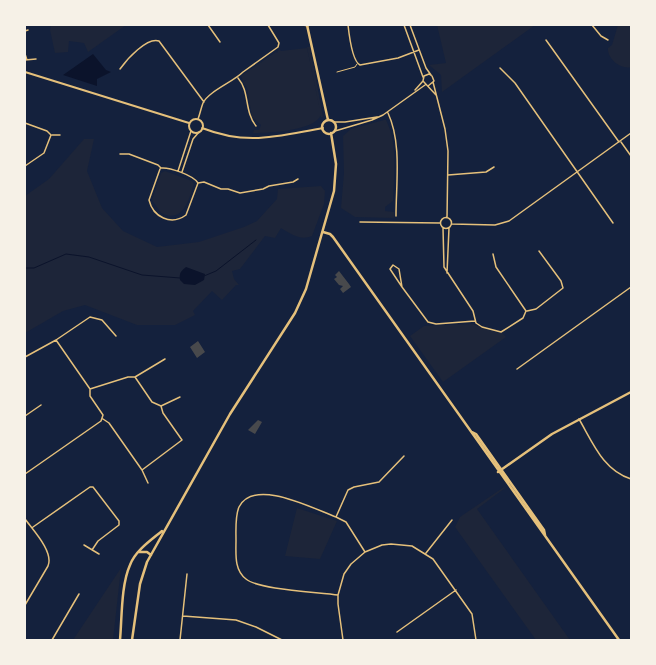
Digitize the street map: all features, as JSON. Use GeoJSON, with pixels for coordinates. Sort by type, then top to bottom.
{"type":"FeatureCollection","features":[{"type":"Feature","properties":{"kind":"main road"},"geometry":{"type":"LineString","coordinates":[[308,25],[328,120]]}},
{"type":"Feature","properties":{"kind":"main road"},"geometry":{"type":"LineString","coordinates":[[328,120],[334,122],[336,126],[335,131],[331,133],[326,133],[323,128],[323,124],[328,120]]}},
{"type":"Feature","properties":{"kind":"main road"},"geometry":{"type":"LineString","coordinates":[[132,640],[140,584],[151,555],[245,390],[298,308],[306,289],[324,232],[335,181],[336,164],[331,133]]}},
{"type":"Feature","properties":{"kind":"main road"},"geometry":{"type":"LineString","coordinates":[[324,232],[333,237],[471,431],[498,472],[545,535],[619,640]]}},
{"type":"Feature","properties":{"kind":"main road"},"geometry":{"type":"LineString","coordinates":[[498,472],[545,439],[579,419],[631,392]]}},
{"type":"Feature","properties":{"kind":"main road"},"geometry":{"type":"LineString","coordinates":[[471,431],[476,434],[502,469],[544,530],[545,535]]}},
{"type":"Feature","properties":{"kind":"main road"},"geometry":{"type":"LineString","coordinates":[[120,640],[126,579],[130,565],[139,552],[164,530]]}},
{"type":"Feature","properties":{"kind":"main road"},"geometry":{"type":"LineString","coordinates":[[139,552],[147,552],[151,555]]}},
{"type":"Feature","properties":{"kind":"street"},"geometry":{"type":"LineString","coordinates":[[208,25],[220,42]]}},
{"type":"Feature","properties":{"kind":"street"},"geometry":{"type":"LineString","coordinates":[[198,119],[204,102],[278,47],[279,43],[268,25]]}},
{"type":"Feature","properties":{"kind":"street"},"geometry":{"type":"LineString","coordinates":[[303,25],[308,25]]}},
{"type":"Feature","properties":{"kind":"street"},"geometry":{"type":"LineString","coordinates":[[348,25],[357,64],[364,65],[394,59],[419,50]]}},
{"type":"Feature","properties":{"kind":"street"},"geometry":{"type":"LineString","coordinates":[[404,25],[423,81],[437,97]]}},
{"type":"Feature","properties":{"kind":"street"},"geometry":{"type":"LineString","coordinates":[[410,25],[426,68],[434,79],[433,82],[445,129],[448,175],[447,218],[450,219],[452,224]]}},
{"type":"Feature","properties":{"kind":"street"},"geometry":{"type":"LineString","coordinates":[[592,25],[601,36],[608,40]]}},
{"type":"Feature","properties":{"kind":"street"},"geometry":{"type":"LineString","coordinates":[[120,69],[130,56],[154,40],[159,41],[204,102]]}},
{"type":"Feature","properties":{"kind":"street"},"geometry":{"type":"LineString","coordinates":[[546,40],[631,156]]}},
{"type":"Feature","properties":{"kind":"street"},"geometry":{"type":"LineString","coordinates":[[25,54],[26,60],[36,59]]}},
{"type":"Feature","properties":{"kind":"street"},"geometry":{"type":"LineString","coordinates":[[500,68],[515,83],[579,172],[613,224]]}},
{"type":"Feature","properties":{"kind":"street"},"geometry":{"type":"LineString","coordinates":[[25,72],[189,123]]}},
{"type":"Feature","properties":{"kind":"street"},"geometry":{"type":"LineString","coordinates":[[423,78],[427,74],[431,75]]}},
{"type":"Feature","properties":{"kind":"street"},"geometry":{"type":"LineString","coordinates":[[238,78],[245,89],[251,119],[256,126]]}},
{"type":"Feature","properties":{"kind":"street"},"geometry":{"type":"LineString","coordinates":[[414,92],[423,81]]}},
{"type":"Feature","properties":{"kind":"street"},"geometry":{"type":"LineString","coordinates":[[428,86],[433,82]]}},
{"type":"Feature","properties":{"kind":"street"},"geometry":{"type":"LineString","coordinates":[[335,131],[388,113],[425,85]]}},
{"type":"Feature","properties":{"kind":"street"},"geometry":{"type":"LineString","coordinates":[[388,113],[395,134],[396,216]]}},
{"type":"Feature","properties":{"kind":"street"},"geometry":{"type":"LineString","coordinates":[[334,122],[345,122],[378,117]]}},
{"type":"Feature","properties":{"kind":"street"},"geometry":{"type":"LineString","coordinates":[[182,173],[193,139],[202,128],[202,122],[198,119],[192,119],[189,123]]}},
{"type":"Feature","properties":{"kind":"street"},"geometry":{"type":"LineString","coordinates":[[178,171],[190,131],[189,123]]}},
{"type":"Feature","properties":{"kind":"street"},"geometry":{"type":"LineString","coordinates":[[25,124],[47,131],[51,135],[60,135]]}},
{"type":"Feature","properties":{"kind":"street"},"geometry":{"type":"LineString","coordinates":[[202,128],[226,135],[257,139],[274,138],[323,128]]}},
{"type":"Feature","properties":{"kind":"street"},"geometry":{"type":"LineString","coordinates":[[190,131],[199,132]]}},
{"type":"Feature","properties":{"kind":"street"},"geometry":{"type":"LineString","coordinates":[[452,224],[495,225],[508,222],[631,133]]}},
{"type":"Feature","properties":{"kind":"street"},"geometry":{"type":"LineString","coordinates":[[25,166],[44,153],[51,135]]}},
{"type":"Feature","properties":{"kind":"street"},"geometry":{"type":"LineString","coordinates":[[120,154],[129,154],[158,165],[161,168],[178,171],[195,179],[198,183]]}},
{"type":"Feature","properties":{"kind":"street"},"geometry":{"type":"LineString","coordinates":[[448,175],[486,172],[494,167]]}},
{"type":"Feature","properties":{"kind":"street"},"geometry":{"type":"LineString","coordinates":[[161,168],[158,172],[149,200],[156,214],[167,220],[186,215],[198,183]]}},
{"type":"Feature","properties":{"kind":"street"},"geometry":{"type":"LineString","coordinates":[[198,183],[204,182],[221,189],[240,192],[263,189],[269,186],[293,182],[298,179]]}},
{"type":"Feature","properties":{"kind":"street"},"geometry":{"type":"LineString","coordinates":[[440,223],[443,218],[447,218]]}},
{"type":"Feature","properties":{"kind":"street"},"geometry":{"type":"LineString","coordinates":[[360,222],[440,223]]}},
{"type":"Feature","properties":{"kind":"street"},"geometry":{"type":"LineString","coordinates":[[440,223],[443,228],[444,264],[447,273],[473,311],[475,320],[479,325],[501,332],[523,318],[526,311]]}},
{"type":"Feature","properties":{"kind":"street"},"geometry":{"type":"LineString","coordinates":[[447,273],[449,228],[452,224]]}},
{"type":"Feature","properties":{"kind":"street"},"geometry":{"type":"LineString","coordinates":[[443,228],[449,228]]}},
{"type":"Feature","properties":{"kind":"street"},"geometry":{"type":"LineString","coordinates":[[526,311],[536,309],[563,288],[562,281],[539,251]]}},
{"type":"Feature","properties":{"kind":"street"},"geometry":{"type":"LineString","coordinates":[[492,254],[496,267],[526,311]]}},
{"type":"Feature","properties":{"kind":"street"},"geometry":{"type":"LineString","coordinates":[[402,287],[399,269],[393,265],[390,269],[402,287],[428,322],[436,324],[475,320]]}},
{"type":"Feature","properties":{"kind":"street"},"geometry":{"type":"LineString","coordinates":[[517,369],[631,287]]}},
{"type":"Feature","properties":{"kind":"street"},"geometry":{"type":"LineString","coordinates":[[25,357],[56,340],[90,317],[102,320],[116,336]]}},
{"type":"Feature","properties":{"kind":"street"},"geometry":{"type":"LineString","coordinates":[[56,340],[90,389],[90,396],[103,415],[103,419]]}},
{"type":"Feature","properties":{"kind":"street"},"geometry":{"type":"LineString","coordinates":[[90,389],[128,377],[135,377],[165,359]]}},
{"type":"Feature","properties":{"kind":"street"},"geometry":{"type":"LineString","coordinates":[[135,377],[152,402],[161,406],[180,397]]}},
{"type":"Feature","properties":{"kind":"street"},"geometry":{"type":"LineString","coordinates":[[25,416],[40,405]]}},
{"type":"Feature","properties":{"kind":"street"},"geometry":{"type":"LineString","coordinates":[[142,470],[182,440],[163,413],[161,406]]}},
{"type":"Feature","properties":{"kind":"street"},"geometry":{"type":"LineString","coordinates":[[103,419],[109,422],[142,470],[148,484]]}},
{"type":"Feature","properties":{"kind":"street"},"geometry":{"type":"LineString","coordinates":[[25,474],[103,419]]}},
{"type":"Feature","properties":{"kind":"street"},"geometry":{"type":"LineString","coordinates":[[579,419],[604,462],[618,473],[631,479]]}},
{"type":"Feature","properties":{"kind":"street"},"geometry":{"type":"LineString","coordinates":[[336,517],[348,490],[354,487],[379,482],[404,456]]}},
{"type":"Feature","properties":{"kind":"street"},"geometry":{"type":"LineString","coordinates":[[33,527],[93,486],[119,521],[119,525],[98,541],[92,550]]}},
{"type":"Feature","properties":{"kind":"street"},"geometry":{"type":"LineString","coordinates":[[338,595],[253,584],[241,574],[236,562],[236,521],[239,507],[247,497],[260,493],[272,494],[336,517],[346,522],[364,552]]}},
{"type":"Feature","properties":{"kind":"street"},"geometry":{"type":"LineString","coordinates":[[25,519],[33,527],[48,552],[50,560],[25,605]]}},
{"type":"Feature","properties":{"kind":"street"},"geometry":{"type":"LineString","coordinates":[[426,553],[452,520]]}},
{"type":"Feature","properties":{"kind":"street"},"geometry":{"type":"LineString","coordinates":[[343,640],[338,595],[344,574],[351,564],[364,552],[382,545],[391,544],[406,545],[426,553],[439,565],[472,614],[476,640]]}},
{"type":"Feature","properties":{"kind":"street"},"geometry":{"type":"LineString","coordinates":[[84,545],[99,554]]}},
{"type":"Feature","properties":{"kind":"street"},"geometry":{"type":"LineString","coordinates":[[180,640],[187,574]]}},
{"type":"Feature","properties":{"kind":"street"},"geometry":{"type":"LineString","coordinates":[[397,632],[456,590]]}},
{"type":"Feature","properties":{"kind":"street"},"geometry":{"type":"LineString","coordinates":[[52,640],[79,594]]}},
{"type":"Feature","properties":{"kind":"street"},"geometry":{"type":"LineString","coordinates":[[182,616],[236,620],[256,627],[282,640]]}},
{"type":"Feature","properties":{"kind":"lane"},"geometry":{"type":"LineString","coordinates":[[338,72],[355,67],[357,64]]}},
{"type":"Feature","properties":{"kind":"shaded area"},"geometry":{"type":"Polygon","coordinates":[[[51,25],[126,25],[88,52],[84,43],[69,41],[68,52],[55,53],[50,30],[51,25]]]}},
{"type":"Feature","properties":{"kind":"shaded area"},"geometry":{"type":"Polygon","coordinates":[[[437,25],[535,25],[442,92],[441,75],[429,65],[446,63],[437,25]]]}},
{"type":"Feature","properties":{"kind":"shaded area"},"geometry":{"type":"Polygon","coordinates":[[[618,25],[631,25],[631,67],[623,67],[615,63],[608,52],[608,48],[612,45],[618,25]]]}},
{"type":"Feature","properties":{"kind":"shaded area"},"geometry":{"type":"Polygon","coordinates":[[[307,47],[310,47],[323,117],[321,117],[307,47]]]}},
{"type":"Feature","properties":{"kind":"shaded area"},"geometry":{"type":"Polygon","coordinates":[[[307,48],[321,115],[310,125],[301,128],[280,132],[253,133],[254,130],[259,130],[261,125],[252,117],[247,88],[243,82],[246,80],[243,81],[241,76],[276,52],[277,53],[279,49],[281,51],[307,48]]]}},
{"type":"Feature","properties":{"kind":"shaded area"},"geometry":{"type":"Polygon","coordinates":[[[93,54],[106,70],[111,72],[97,79],[97,86],[63,75],[93,54]]]}},
{"type":"Feature","properties":{"kind":"shaded area"},"geometry":{"type":"Polygon","coordinates":[[[386,120],[390,129],[394,149],[393,201],[385,207],[385,211],[394,212],[394,218],[355,217],[341,208],[344,173],[343,136],[351,129],[386,120]]]}},
{"type":"Feature","properties":{"kind":"shaded area"},"geometry":{"type":"Polygon","coordinates":[[[84,139],[94,139],[87,171],[102,208],[123,231],[157,247],[199,242],[244,227],[257,221],[277,199],[278,189],[321,186],[325,191],[324,204],[312,236],[304,238],[300,237],[281,228],[275,238],[265,236],[240,269],[232,271],[234,279],[239,285],[236,285],[222,300],[212,291],[193,311],[195,315],[175,325],[137,325],[85,305],[63,311],[25,333],[25,196],[49,179],[84,139]]]}},
{"type":"Feature","properties":{"kind":"shaded area"},"geometry":{"type":"Polygon","coordinates":[[[165,171],[192,181],[194,184],[184,209],[180,213],[169,216],[161,213],[152,200],[161,173],[165,171]]]}},
{"type":"Feature","properties":{"kind":"shaded area"},"geometry":{"type":"Polygon","coordinates":[[[186,267],[205,274],[204,280],[195,285],[184,284],[180,280],[180,274],[186,267]]]}},
{"type":"Feature","properties":{"kind":"shaded area"},"geometry":{"type":"Polygon","coordinates":[[[472,324],[502,333],[506,337],[443,382],[410,336],[424,326],[472,324]]]}},
{"type":"Feature","properties":{"kind":"shaded area"},"geometry":{"type":"Polygon","coordinates":[[[504,487],[505,488],[477,509],[570,640],[536,640],[455,527],[460,517],[504,487]]]}},
{"type":"Feature","properties":{"kind":"shaded area"},"geometry":{"type":"Polygon","coordinates":[[[297,508],[337,521],[320,559],[285,556],[297,508]]]}},
{"type":"Feature","properties":{"kind":"shaded area"},"geometry":{"type":"Polygon","coordinates":[[[121,568],[113,640],[73,640],[121,568]]]}},
{"type":"Feature","properties":{"kind":"building"},"geometry":{"type":"Polygon","coordinates":[[[339,271],[351,287],[343,293],[340,289],[343,286],[339,285],[334,279],[337,277],[335,275],[339,271]]]}},
{"type":"Feature","properties":{"kind":"building"},"geometry":{"type":"Polygon","coordinates":[[[198,341],[205,352],[197,358],[190,347],[198,341]]]}},
{"type":"Feature","properties":{"kind":"building"},"geometry":{"type":"Polygon","coordinates":[[[258,420],[262,422],[255,434],[248,430],[258,420]]]}},
{"type":"Feature","properties":{"kind":"waterway"},"geometry":{"type":"LineString","coordinates":[[204,276],[216,271],[256,240]]}},
{"type":"Feature","properties":{"kind":"waterway"},"geometry":{"type":"LineString","coordinates":[[25,268],[34,268],[66,254],[89,257],[142,275],[180,278]]}}]}
